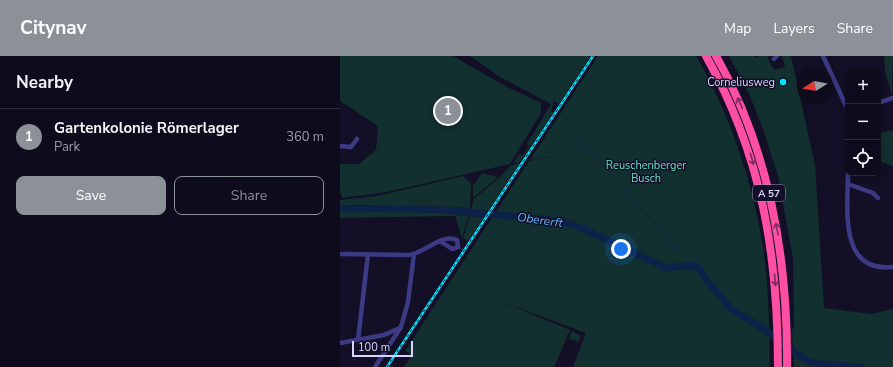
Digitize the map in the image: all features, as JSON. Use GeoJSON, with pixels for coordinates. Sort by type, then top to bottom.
{"type":"FeatureCollection","features":[{"type":"Feature","properties":{"kind":"highway","name":"A 57"},"geometry":{"type":"LineString","coordinates":[[706,56],[729,88],[756,143],[772,203],[782,268],[787,367]]}},
{"type":"Feature","properties":{"kind":"highway","name":"A 57"},"geometry":{"type":"LineString","coordinates":[[716,56],[724,80]]}},
{"type":"Feature","properties":{"kind":"highway","name":"A 57"},"geometry":{"type":"LineString","coordinates":[[729,88],[764,206],[774,276],[778,327],[778,367]]}},
{"type":"Feature","properties":{"kind":"street"},"geometry":{"type":"LineString","coordinates":[[823,56],[845,104]]}},
{"type":"Feature","properties":{"kind":"street"},"geometry":{"type":"LineString","coordinates":[[881,102],[893,98]]}},
{"type":"Feature","properties":{"kind":"street"},"geometry":{"type":"LineString","coordinates":[[340,146],[351,147],[357,139]]}},
{"type":"Feature","properties":{"kind":"street"},"geometry":{"type":"LineString","coordinates":[[848,176],[848,233],[852,246],[860,257],[869,263],[882,267],[893,267]]}},
{"type":"Feature","properties":{"kind":"street"},"geometry":{"type":"LineString","coordinates":[[848,184],[873,193],[878,198]]}},
{"type":"Feature","properties":{"kind":"street"},"geometry":{"type":"LineString","coordinates":[[340,254],[414,254],[440,241]]}},
{"type":"Feature","properties":{"kind":"street"},"geometry":{"type":"LineString","coordinates":[[358,340],[368,254]]}},
{"type":"Feature","properties":{"kind":"street"},"geometry":{"type":"LineString","coordinates":[[375,367],[401,328],[408,302],[414,254]]}},
{"type":"Feature","properties":{"kind":"street"},"geometry":{"type":"LineString","coordinates":[[340,343],[384,335],[401,328]]}},
{"type":"Feature","properties":{"kind":"street"},"geometry":{"type":"LineString","coordinates":[[384,335],[389,346]]}},
{"type":"Feature","properties":{"kind":"green space"},"geometry":{"type":"Polygon","coordinates":[[[340,56],[453,56],[507,87],[541,103],[541,113],[510,164],[387,192],[342,198],[340,191],[340,164],[359,164],[376,150],[378,126],[340,101],[340,56]]]}},
{"type":"Feature","properties":{"kind":"green space"},"geometry":{"type":"Polygon","coordinates":[[[470,56],[591,56],[559,104],[554,101],[551,111],[554,112],[520,162],[514,163],[519,154],[522,156],[529,146],[527,144],[551,104],[500,77],[470,56]]]}},
{"type":"Feature","properties":{"kind":"green space","name":"Reuschenberger Busch"},"geometry":{"type":"Polygon","coordinates":[[[598,56],[696,56],[729,124],[753,197],[765,262],[770,367],[573,367],[586,333],[500,301],[570,330],[554,367],[404,367],[412,355],[405,351],[529,161],[554,156],[530,160],[598,56]]]}},
{"type":"Feature","properties":{"kind":"green space"},"geometry":{"type":"Polygon","coordinates":[[[729,56],[754,56],[756,58],[760,56],[769,56],[767,57],[774,70],[785,67],[782,56],[791,56],[797,83],[797,104],[802,104],[815,165],[824,308],[871,314],[893,309],[893,367],[794,367],[792,330],[794,325],[793,259],[778,176],[763,129],[750,96],[729,56]]]}},
{"type":"Feature","properties":{"kind":"green space"},"geometry":{"type":"Polygon","coordinates":[[[884,56],[893,56],[892,95],[885,71],[884,56]]]}},
{"type":"Feature","properties":{"kind":"green space"},"geometry":{"type":"Polygon","coordinates":[[[893,130],[893,166],[881,162],[881,132],[893,130]]]}},
{"type":"Feature","properties":{"kind":"green space"},"geometry":{"type":"Polygon","coordinates":[[[520,163],[488,212],[471,209],[474,199],[503,174],[511,165],[520,163]]]}},
{"type":"Feature","properties":{"kind":"green space"},"geometry":{"type":"Polygon","coordinates":[[[482,173],[498,177],[473,198],[473,186],[482,173]]]}},
{"type":"Feature","properties":{"kind":"green space"},"geometry":{"type":"Polygon","coordinates":[[[463,176],[471,183],[470,209],[456,207],[340,205],[340,200],[377,196],[463,176]]]}},
{"type":"Feature","properties":{"kind":"green space"},"geometry":{"type":"Polygon","coordinates":[[[340,211],[445,213],[469,216],[462,238],[455,216],[340,218],[340,211]]]}},
{"type":"Feature","properties":{"kind":"green space"},"geometry":{"type":"Polygon","coordinates":[[[470,216],[484,218],[468,241],[463,238],[470,216]]]}},
{"type":"Feature","properties":{"kind":"green space"},"geometry":{"type":"Polygon","coordinates":[[[572,331],[581,336],[578,343],[577,341],[569,339],[572,331]]]}},
{"type":"Feature","properties":{"kind":"water"},"geometry":{"type":"Polygon","coordinates":[[[340,205],[456,207],[470,209],[469,216],[445,213],[340,211],[340,205]]]}},
{"type":"Feature","properties":{"kind":"water"},"geometry":{"type":"Polygon","coordinates":[[[471,209],[488,212],[484,218],[470,216],[471,209]]]}},
{"type":"Feature","properties":{"kind":"waterway"},"geometry":{"type":"LineString","coordinates":[[562,131],[595,156],[677,249]]}},
{"type":"Feature","properties":{"kind":"waterway","name":"Obererft"},"geometry":{"type":"LineString","coordinates":[[460,211],[562,221],[579,227],[667,268],[694,265],[700,269],[706,279],[731,309],[764,329],[804,359],[818,364],[861,367]]}},
{"type":"Feature","properties":{"kind":"railway"},"geometry":{"type":"LineString","coordinates":[[387,367],[593,56]]}},
{"type":"Feature","properties":{"kind":"place","name":"Corneliusweg"},"geometry":{"type":"Point","coordinates":[783,82]}},
{"type":"Feature","properties":{"kind":"place","name":"Gartenkolonie Römerlager"},"geometry":{"type":"Point","coordinates":[448,111]}}]}
